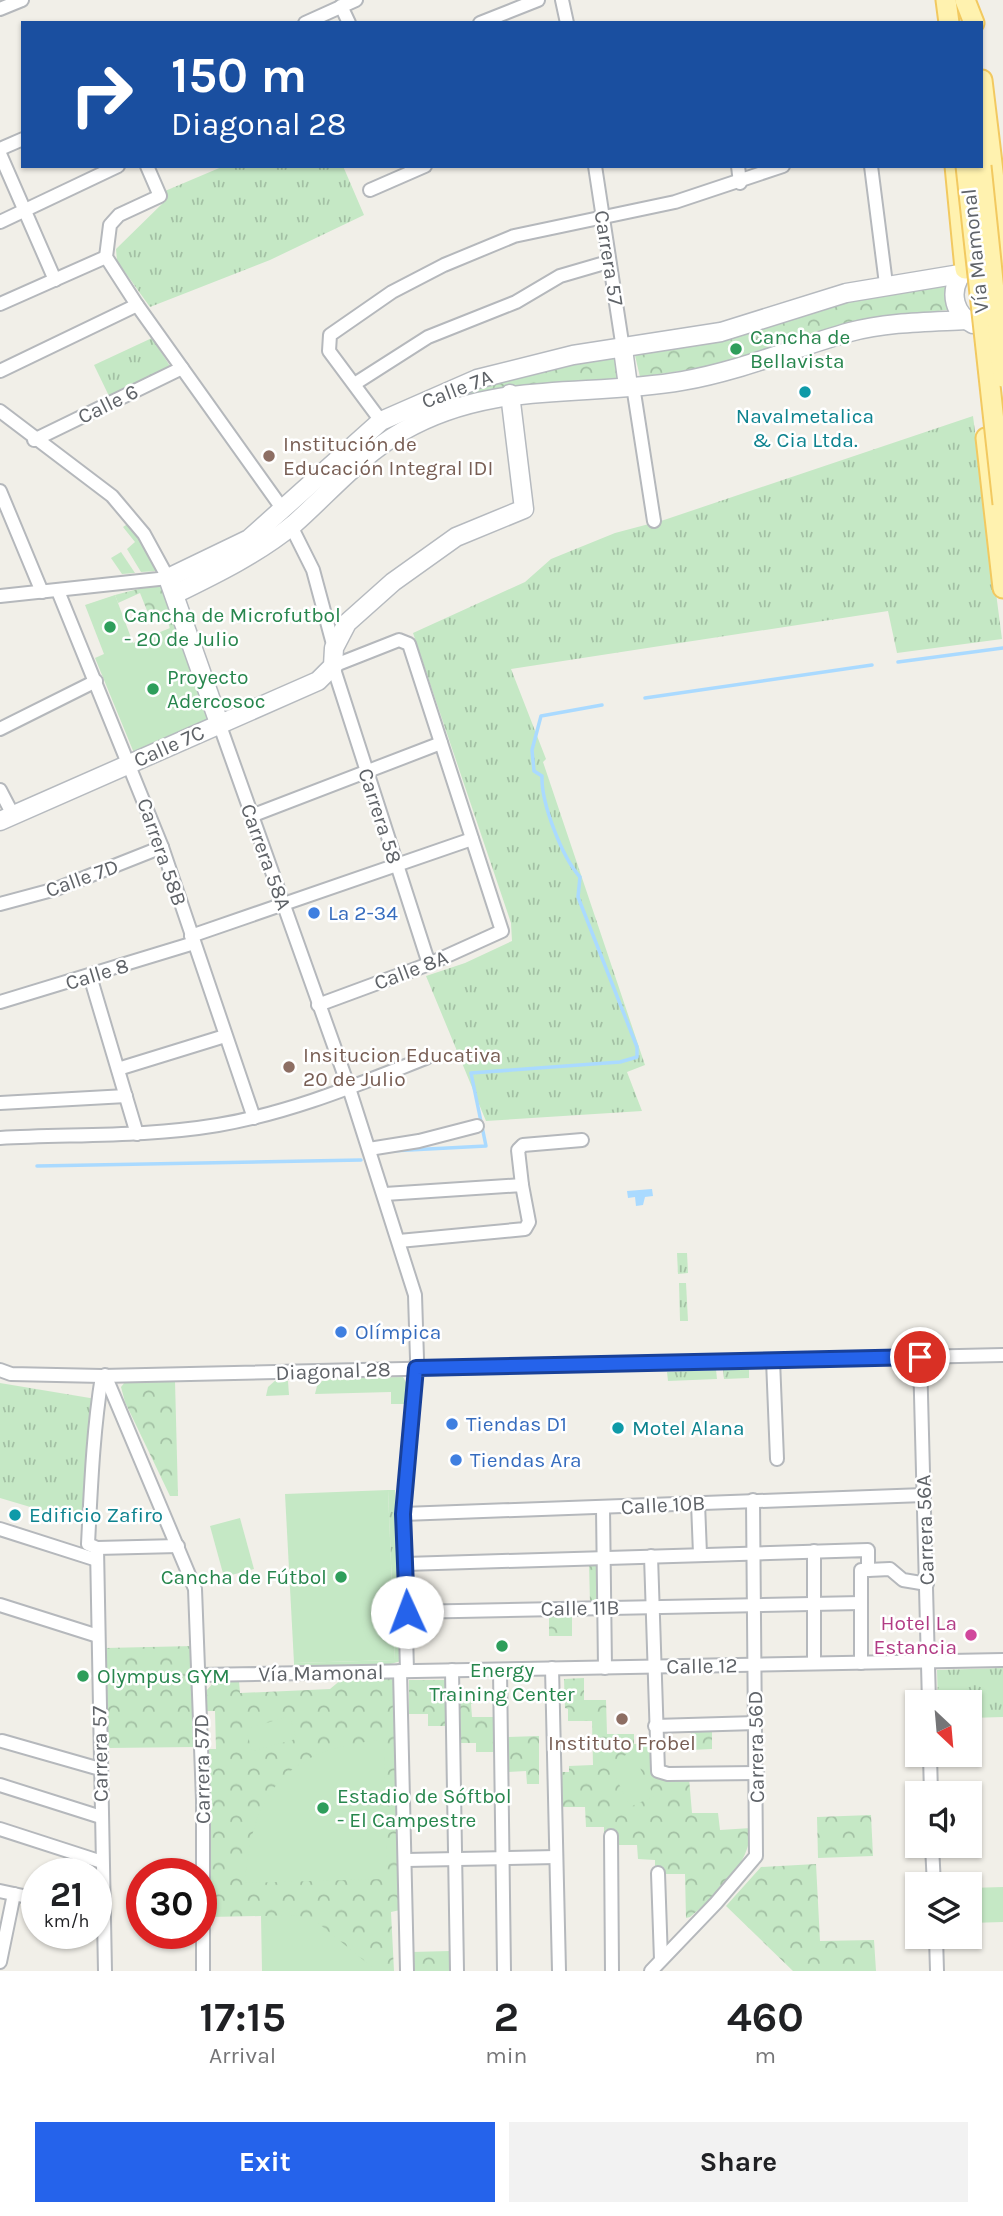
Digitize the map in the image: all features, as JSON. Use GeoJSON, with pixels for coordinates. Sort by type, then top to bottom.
{"type":"FeatureCollection","features":[{"type":"Feature","properties":{"kind":"main road"},"geometry":{"type":"LineString","coordinates":[[941,21],[944,0]]}},
{"type":"Feature","properties":{"kind":"main road"},"geometry":{"type":"LineString","coordinates":[[944,0],[949,21]]}},
{"type":"Feature","properties":{"kind":"main road"},"geometry":{"type":"LineString","coordinates":[[963,0],[964,21]]}},
{"type":"Feature","properties":{"kind":"main road"},"geometry":{"type":"LineString","coordinates":[[963,0],[973,21]]}},
{"type":"Feature","properties":{"kind":"main road"},"geometry":{"type":"LineString","coordinates":[[983,88],[1003,255]]}},
{"type":"Feature","properties":{"kind":"main road"},"geometry":{"type":"LineString","coordinates":[[955,168],[963,272]]}},
{"type":"Feature","properties":{"kind":"main road","name":"Vía Mamonal"},"geometry":{"type":"LineString","coordinates":[[966,168],[1003,504]]}},
{"type":"Feature","properties":{"kind":"main road","name":"Vía Mamonal"},"geometry":{"type":"LineString","coordinates":[[981,168],[1003,377]]}},
{"type":"Feature","properties":{"kind":"main road"},"geometry":{"type":"LineString","coordinates":[[970,322],[1003,589]]}},
{"type":"Feature","properties":{"kind":"street"},"geometry":{"type":"LineString","coordinates":[[3,5],[22,0]]}},
{"type":"Feature","properties":{"kind":"street"},"geometry":{"type":"LineString","coordinates":[[309,21],[356,0]]}},
{"type":"Feature","properties":{"kind":"street"},"geometry":{"type":"LineString","coordinates":[[485,21],[538,0]]}},
{"type":"Feature","properties":{"kind":"street"},"geometry":{"type":"LineString","coordinates":[[562,0],[567,21]]}},
{"type":"Feature","properties":{"kind":"street"},"geometry":{"type":"LineString","coordinates":[[341,6],[348,21]]}},
{"type":"Feature","properties":{"kind":"street"},"geometry":{"type":"LineString","coordinates":[[21,140],[0,152],[55,280]]}},
{"type":"Feature","properties":{"kind":"street"},"geometry":{"type":"LineString","coordinates":[[0,222],[114,168]]}},
{"type":"Feature","properties":{"kind":"street"},"geometry":{"type":"LineString","coordinates":[[148,168],[160,196],[119,215],[110,225],[106,257],[288,518],[313,570],[334,648],[333,666]]}},
{"type":"Feature","properties":{"kind":"street"},"geometry":{"type":"LineString","coordinates":[[370,190],[418,168]]}},
{"type":"Feature","properties":{"kind":"street","name":"Carrera 57"},"geometry":{"type":"LineString","coordinates":[[595,168],[623,349]]}},
{"type":"Feature","properties":{"kind":"street"},"geometry":{"type":"LineString","coordinates":[[738,168],[740,183]]}},
{"type":"Feature","properties":{"kind":"street"},"geometry":{"type":"LineString","coordinates":[[381,421],[356,383],[329,351],[330,335],[392,292],[444,265],[514,236],[675,202],[740,183],[778,168]]}},
{"type":"Feature","properties":{"kind":"street"},"geometry":{"type":"LineString","coordinates":[[871,168],[886,284]]}},
{"type":"Feature","properties":{"kind":"street"},"geometry":{"type":"LineString","coordinates":[[0,304],[106,257]]}},
{"type":"Feature","properties":{"kind":"street","name":"Calle 7A"},"geometry":{"type":"LineString","coordinates":[[288,518],[381,421],[477,379],[524,365],[721,332],[810,303],[886,284],[963,272],[988,261],[1003,265]]}},
{"type":"Feature","properties":{"kind":"street"},"geometry":{"type":"LineString","coordinates":[[356,383],[428,337],[516,302],[559,276],[608,262]]}},
{"type":"Feature","properties":{"kind":"street"},"geometry":{"type":"LineString","coordinates":[[963,272],[954,293],[955,303],[970,322]]}},
{"type":"Feature","properties":{"kind":"street"},"geometry":{"type":"LineString","coordinates":[[0,371],[137,305]]}},
{"type":"Feature","properties":{"kind":"street","name":"Calle 7A"},"geometry":{"type":"LineString","coordinates":[[0,596],[172,586],[288,518],[404,430],[449,411],[510,394],[679,382],[732,372],[851,332],[877,326],[970,322],[986,327],[1003,323]]}},
{"type":"Feature","properties":{"kind":"street"},"geometry":{"type":"LineString","coordinates":[[623,349],[654,521]]}},
{"type":"Feature","properties":{"kind":"street","name":"Calle 6"},"geometry":{"type":"LineString","coordinates":[[34,440],[182,368]]}},
{"type":"Feature","properties":{"kind":"street"},"geometry":{"type":"LineString","coordinates":[[334,648],[355,615],[431,553],[473,528],[524,509],[510,394]]}},
{"type":"Feature","properties":{"kind":"street","name":"Carrera 58A"},"geometry":{"type":"LineString","coordinates":[[0,411],[34,440],[112,496],[144,534],[172,586],[385,1194],[415,1295],[416,1368]]}},
{"type":"Feature","properties":{"kind":"street"},"geometry":{"type":"LineString","coordinates":[[0,491],[42,592]]}},
{"type":"Feature","properties":{"kind":"street","name":"Carrera 58B"},"geometry":{"type":"LineString","coordinates":[[58,591],[162,847],[254,1118]]}},
{"type":"Feature","properties":{"kind":"street","name":"Calle 7C"},"geometry":{"type":"LineString","coordinates":[[7,818],[318,681],[333,666],[398,640],[409,644],[441,743]]}},
{"type":"Feature","properties":{"kind":"street","name":"Carrera 58"},"geometry":{"type":"LineString","coordinates":[[333,666],[429,964]]}},
{"type":"Feature","properties":{"kind":"street"},"geometry":{"type":"LineString","coordinates":[[0,729],[96,681]]}},
{"type":"Feature","properties":{"kind":"street"},"geometry":{"type":"LineString","coordinates":[[251,816],[441,743],[471,839]]}},
{"type":"Feature","properties":{"kind":"street"},"geometry":{"type":"LineString","coordinates":[[0,790],[7,818]]}},
{"type":"Feature","properties":{"kind":"street","name":"Calle 8"},"geometry":{"type":"LineString","coordinates":[[0,1002],[90,976],[471,839]]}},
{"type":"Feature","properties":{"kind":"street","name":"Calle 8A"},"geometry":{"type":"LineString","coordinates":[[318,1006],[429,964],[502,931],[471,839]]}},
{"type":"Feature","properties":{"kind":"street","name":"Calle 7D"},"geometry":{"type":"LineString","coordinates":[[0,905],[56,889],[162,847]]}},
{"type":"Feature","properties":{"kind":"street"},"geometry":{"type":"LineString","coordinates":[[90,976],[137,1133]]}},
{"type":"Feature","properties":{"kind":"street"},"geometry":{"type":"LineString","coordinates":[[118,1069],[225,1037]]}},
{"type":"Feature","properties":{"kind":"street"},"geometry":{"type":"LineString","coordinates":[[0,1138],[137,1133],[217,1125],[254,1118],[349,1088],[426,1058]]}},
{"type":"Feature","properties":{"kind":"street"},"geometry":{"type":"LineString","coordinates":[[0,1103],[126,1096]]}},
{"type":"Feature","properties":{"kind":"street"},"geometry":{"type":"LineString","coordinates":[[369,1149],[419,1142],[477,1126]]}},
{"type":"Feature","properties":{"kind":"street"},"geometry":{"type":"LineString","coordinates":[[399,1241],[525,1229],[529,1222],[519,1150],[523,1145],[582,1140]]}},
{"type":"Feature","properties":{"kind":"street"},"geometry":{"type":"LineString","coordinates":[[385,1194],[522,1185]]}},
{"type":"Feature","properties":{"kind":"street","name":"Diagonal 28"},"geometry":{"type":"LineString","coordinates":[[0,1370],[12,1374],[104,1376],[1003,1355]]}},
{"type":"Feature","properties":{"kind":"street","name":"Carrera 56A"},"geometry":{"type":"LineString","coordinates":[[920,1357],[929,1690]]}},
{"type":"Feature","properties":{"kind":"street"},"geometry":{"type":"LineString","coordinates":[[773,1360],[777,1459]]}},
{"type":"Feature","properties":{"kind":"street"},"geometry":{"type":"LineString","coordinates":[[407,1971],[403,1671],[407,1612],[403,1514],[416,1368]]}},
{"type":"Feature","properties":{"kind":"street","name":"Carrera 57"},"geometry":{"type":"LineString","coordinates":[[102,1858],[97,1554],[88,1544],[92,1439],[104,1376]]}},
{"type":"Feature","properties":{"kind":"street","name":"Carrera 57D"},"geometry":{"type":"LineString","coordinates":[[104,1376],[195,1590],[200,1675],[203,1971]]}},
{"type":"Feature","properties":{"kind":"street","name":"Calle 10B"},"geometry":{"type":"LineString","coordinates":[[403,1514],[924,1495]]}},
{"type":"Feature","properties":{"kind":"street","name":"Carrera 56D"},"geometry":{"type":"LineString","coordinates":[[661,1960],[750,1865],[757,1846],[753,1500]]}},
{"type":"Feature","properties":{"kind":"street"},"geometry":{"type":"LineString","coordinates":[[698,1503],[699,1554]]}},
{"type":"Feature","properties":{"kind":"street"},"geometry":{"type":"LineString","coordinates":[[603,1508],[605,1668]]}},
{"type":"Feature","properties":{"kind":"street"},"geometry":{"type":"LineString","coordinates":[[0,1529],[97,1554],[178,1546]]}},
{"type":"Feature","properties":{"kind":"street"},"geometry":{"type":"LineString","coordinates":[[405,1564],[869,1550],[868,1570]]}},
{"type":"Feature","properties":{"kind":"street"},"geometry":{"type":"LineString","coordinates":[[814,1551],[814,1663]]}},
{"type":"Feature","properties":{"kind":"street"},"geometry":{"type":"LineString","coordinates":[[651,1556],[653,1667],[659,1771],[668,1774],[757,1773]]}},
{"type":"Feature","properties":{"kind":"street"},"geometry":{"type":"LineString","coordinates":[[861,1663],[861,1570],[890,1569],[903,1580],[927,1584]]}},
{"type":"Feature","properties":{"kind":"street","name":"Calle 11B"},"geometry":{"type":"LineString","coordinates":[[407,1612],[861,1603]]}},
{"type":"Feature","properties":{"kind":"street"},"geometry":{"type":"LineString","coordinates":[[0,1605],[97,1636]]}},
{"type":"Feature","properties":{"kind":"street","name":"Calle 12"},"geometry":{"type":"LineString","coordinates":[[403,1671],[1003,1660]]}},
{"type":"Feature","properties":{"kind":"street"},"geometry":{"type":"LineString","coordinates":[[552,1668],[559,1971]]}},
{"type":"Feature","properties":{"kind":"street"},"geometry":{"type":"LineString","coordinates":[[452,1670],[457,1971]]}},
{"type":"Feature","properties":{"kind":"street"},"geometry":{"type":"LineString","coordinates":[[500,1670],[503,1971]]}},
{"type":"Feature","properties":{"kind":"street","name":"Vía Mamonal"},"geometry":{"type":"LineString","coordinates":[[200,1675],[403,1671]]}},
{"type":"Feature","properties":{"kind":"street"},"geometry":{"type":"LineString","coordinates":[[656,1726],[756,1723]]}},
{"type":"Feature","properties":{"kind":"street"},"geometry":{"type":"LineString","coordinates":[[2,1741],[100,1769]]}},
{"type":"Feature","properties":{"kind":"street"},"geometry":{"type":"LineString","coordinates":[[0,1785],[101,1818]]}},
{"type":"Feature","properties":{"kind":"street"},"geometry":{"type":"LineString","coordinates":[[0,1829],[90,1858]]}},
{"type":"Feature","properties":{"kind":"street"},"geometry":{"type":"LineString","coordinates":[[611,1836],[612,1971]]}},
{"type":"Feature","properties":{"kind":"street"},"geometry":{"type":"LineString","coordinates":[[406,1860],[556,1857]]}},
{"type":"Feature","properties":{"kind":"street"},"geometry":{"type":"LineString","coordinates":[[651,1971],[661,1960],[658,1873]]}},
{"type":"Feature","properties":{"kind":"street"},"geometry":{"type":"LineString","coordinates":[[0,1891],[21,1896]]}},
{"type":"Feature","properties":{"kind":"street"},"geometry":{"type":"LineString","coordinates":[[0,1962],[14,1894]]}},
{"type":"Feature","properties":{"kind":"street","name":"Carrera 57"},"geometry":{"type":"LineString","coordinates":[[103,1949],[105,1971]]}},
{"type":"Feature","properties":{"kind":"street"},"geometry":{"type":"LineString","coordinates":[[936,1949],[937,1971]]}},
{"type":"Feature","properties":{"kind":"green space"},"geometry":{"type":"Polygon","coordinates":[[[219,168],[344,168],[364,215],[270,260],[150,307],[117,261],[116,249],[167,199],[165,191],[219,168]]]}},
{"type":"Feature","properties":{"kind":"green space"},"geometry":{"type":"Polygon","coordinates":[[[953,278],[955,309],[896,316],[727,364],[640,377],[634,351],[801,310],[953,278]]]}},
{"type":"Feature","properties":{"kind":"green space","name":"Cancha de Bellavista"},"geometry":{"type":"Polygon","coordinates":[[[752,335],[757,353],[720,364],[715,346],[752,335]]]}},
{"type":"Feature","properties":{"kind":"green space"},"geometry":{"type":"Polygon","coordinates":[[[152,338],[170,366],[109,396],[94,365],[152,338]]]}},
{"type":"Feature","properties":{"kind":"green space"},"geometry":{"type":"Polygon","coordinates":[[[618,354],[620,379],[509,388],[448,407],[285,525],[228,556],[294,510],[386,425],[467,388],[618,354]]]}},
{"type":"Feature","properties":{"kind":"green space"},"geometry":{"type":"Polygon","coordinates":[[[973,416],[1002,639],[897,653],[888,611],[511,669],[546,759],[543,762],[645,1065],[627,1072],[642,1111],[486,1121],[426,976],[465,963],[512,941],[511,923],[413,633],[525,582],[551,559],[615,533],[664,520],[973,416]]]}},
{"type":"Feature","properties":{"kind":"green space"},"geometry":{"type":"Polygon","coordinates":[[[129,523],[157,571],[141,572],[127,549],[135,542],[123,527],[129,523]]]}},
{"type":"Feature","properties":{"kind":"green space"},"geometry":{"type":"Polygon","coordinates":[[[121,552],[135,573],[122,574],[111,558],[121,552]]]}},
{"type":"Feature","properties":{"kind":"green space"},"geometry":{"type":"Polygon","coordinates":[[[161,583],[175,626],[170,629],[165,611],[150,618],[140,593],[118,603],[115,595],[161,583]]]}},
{"type":"Feature","properties":{"kind":"green space","name":"Proyecto Adercosoc"},"geometry":{"type":"Polygon","coordinates":[[[115,595],[133,643],[175,626],[208,721],[134,753],[95,658],[104,654],[85,605],[115,595]]]}},
{"type":"Feature","properties":{"kind":"green space"},"geometry":{"type":"Polygon","coordinates":[[[677,1253],[687,1253],[688,1273],[678,1274],[677,1253]]]}},
{"type":"Feature","properties":{"kind":"green space"},"geometry":{"type":"Polygon","coordinates":[[[679,1283],[686,1283],[688,1321],[680,1321],[679,1283]]]}},
{"type":"Feature","properties":{"kind":"green space"},"geometry":{"type":"Polygon","coordinates":[[[749,1367],[749,1378],[724,1379],[723,1369],[749,1367]]]}},
{"type":"Feature","properties":{"kind":"green space"},"geometry":{"type":"Polygon","coordinates":[[[716,1370],[717,1379],[668,1381],[667,1372],[716,1370]]]}},
{"type":"Feature","properties":{"kind":"green space"},"geometry":{"type":"Polygon","coordinates":[[[403,1377],[407,1384],[406,1404],[391,1404],[391,1392],[315,1394],[317,1386],[324,1379],[403,1377]]]}},
{"type":"Feature","properties":{"kind":"green space"},"geometry":{"type":"Polygon","coordinates":[[[277,1379],[288,1381],[289,1395],[266,1396],[268,1387],[277,1379]]]}},
{"type":"Feature","properties":{"kind":"green space"},"geometry":{"type":"Polygon","coordinates":[[[175,1381],[178,1496],[170,1496],[125,1402],[121,1387],[125,1382],[175,1381]]]}},
{"type":"Feature","properties":{"kind":"green space"},"geometry":{"type":"Polygon","coordinates":[[[0,1383],[96,1399],[87,1451],[84,1523],[0,1498],[0,1383]]]}},
{"type":"Feature","properties":{"kind":"green space"},"geometry":{"type":"Polygon","coordinates":[[[388,1490],[395,1490],[401,1661],[384,1666],[294,1667],[294,1663],[395,1660],[388,1490]]]}},
{"type":"Feature","properties":{"kind":"green space","name":"Cancha de Fútbol"},"geometry":{"type":"Polygon","coordinates":[[[388,1490],[395,1660],[294,1663],[285,1494],[388,1490]]]}},
{"type":"Feature","properties":{"kind":"green space"},"geometry":{"type":"Polygon","coordinates":[[[240,1518],[254,1569],[224,1577],[210,1526],[240,1518]]]}},
{"type":"Feature","properties":{"kind":"green space"},"geometry":{"type":"Polygon","coordinates":[[[589,1562],[600,1562],[601,1599],[590,1604],[589,1562]]]}},
{"type":"Feature","properties":{"kind":"green space"},"geometry":{"type":"Polygon","coordinates":[[[549,1616],[572,1616],[572,1636],[549,1636],[549,1616]]]}},
{"type":"Feature","properties":{"kind":"green space"},"geometry":{"type":"Polygon","coordinates":[[[194,1646],[195,1747],[107,1748],[105,1648],[194,1646]]]}},
{"type":"Feature","properties":{"kind":"green space"},"geometry":{"type":"Polygon","coordinates":[[[1003,1668],[1003,1717],[982,1718],[982,1690],[938,1690],[937,1670],[1003,1668]]]}},
{"type":"Feature","properties":{"kind":"green space"},"geometry":{"type":"Polygon","coordinates":[[[397,1678],[400,1910],[391,1912],[394,1971],[262,1971],[261,1916],[217,1917],[217,1858],[209,1858],[207,1749],[216,1749],[215,1711],[206,1711],[206,1691],[215,1681],[239,1681],[240,1693],[330,1689],[342,1679],[397,1678]]]}},
{"type":"Feature","properties":{"kind":"green space"},"geometry":{"type":"Polygon","coordinates":[[[584,1678],[584,1700],[606,1700],[607,1734],[634,1734],[634,1744],[652,1743],[655,1771],[689,1778],[692,1813],[718,1813],[720,1830],[751,1828],[745,1854],[738,1867],[721,1889],[690,1917],[686,1918],[685,1874],[655,1874],[655,1860],[638,1859],[637,1845],[604,1845],[604,1827],[586,1827],[585,1807],[562,1807],[560,1772],[569,1772],[569,1766],[593,1765],[592,1721],[568,1721],[568,1709],[565,1708],[564,1679],[584,1678]]]}},
{"type":"Feature","properties":{"kind":"green space"},"geometry":{"type":"Polygon","coordinates":[[[409,1680],[448,1680],[448,1726],[428,1726],[428,1714],[409,1714],[409,1680]]]}},
{"type":"Feature","properties":{"kind":"green space"},"geometry":{"type":"Polygon","coordinates":[[[457,1698],[475,1698],[475,1703],[471,1704],[472,1717],[495,1717],[495,1752],[476,1752],[476,1743],[457,1743],[457,1698]]]}},
{"type":"Feature","properties":{"kind":"green space"},"geometry":{"type":"Polygon","coordinates":[[[290,1716],[296,1739],[252,1751],[246,1729],[290,1716]]]}},
{"type":"Feature","properties":{"kind":"green space"},"geometry":{"type":"Polygon","coordinates":[[[691,1731],[712,1731],[712,1749],[691,1750],[691,1731]]]}},
{"type":"Feature","properties":{"kind":"green space"},"geometry":{"type":"Polygon","coordinates":[[[539,1736],[539,1784],[527,1784],[526,1771],[507,1772],[506,1737],[539,1736]]]}},
{"type":"Feature","properties":{"kind":"green space","name":"Estadio de Sóftbol - El Campestre"},"geometry":{"type":"Polygon","coordinates":[[[384,1740],[387,1873],[383,1879],[245,1883],[256,1822],[281,1779],[300,1764],[323,1752],[351,1744],[384,1740]]]}},
{"type":"Feature","properties":{"kind":"green space"},"geometry":{"type":"Polygon","coordinates":[[[632,1752],[654,1796],[630,1807],[609,1763],[632,1752]]]}},
{"type":"Feature","properties":{"kind":"green space"},"geometry":{"type":"Polygon","coordinates":[[[871,1815],[873,1856],[818,1858],[817,1817],[871,1815]]]}},
{"type":"Feature","properties":{"kind":"green space"},"geometry":{"type":"Polygon","coordinates":[[[816,1864],[820,1941],[874,1940],[876,1971],[793,1971],[726,1906],[761,1867],[816,1864]]]}},
{"type":"Feature","properties":{"kind":"green space"},"geometry":{"type":"Polygon","coordinates":[[[1003,1887],[1003,1922],[982,1923],[982,1888],[1003,1887]]]}},
{"type":"Feature","properties":{"kind":"green space"},"geometry":{"type":"Polygon","coordinates":[[[294,1915],[313,1919],[377,1971],[265,1971],[264,1916],[294,1915]]]}},
{"type":"Feature","properties":{"kind":"green space"},"geometry":{"type":"Polygon","coordinates":[[[450,1951],[450,1971],[412,1971],[411,1952],[450,1951]]]}},
{"type":"Feature","properties":{"kind":"water"},"geometry":{"type":"Polygon","coordinates":[[[652,1189],[653,1196],[645,1197],[643,1205],[636,1206],[635,1197],[628,1198],[627,1191],[652,1189]]]}},
{"type":"Feature","properties":{"kind":"waterway"},"geometry":{"type":"LineString","coordinates":[[898,662],[1003,648]]}},
{"type":"Feature","properties":{"kind":"waterway"},"geometry":{"type":"LineString","coordinates":[[645,698],[872,665]]}},
{"type":"Feature","properties":{"kind":"waterway"},"geometry":{"type":"LineString","coordinates":[[390,1151],[486,1146],[471,1073],[620,1062],[637,1057],[637,1047],[578,897],[580,877],[566,857],[554,829],[545,800],[542,776],[534,771],[532,750],[541,716],[602,705]]}},
{"type":"Feature","properties":{"kind":"waterway"},"geometry":{"type":"LineString","coordinates":[[37,1166],[361,1160]]}},
{"type":"Feature","properties":{"kind":"place","name":"Cancha de Bellavista"},"geometry":{"type":"Point","coordinates":[736,349]}},
{"type":"Feature","properties":{"kind":"place","name":"Navalmetalica & Cia Ltda."},"geometry":{"type":"Point","coordinates":[805,392]}},
{"type":"Feature","properties":{"kind":"place","name":"Institución de Educación Integral IDI"},"geometry":{"type":"Point","coordinates":[269,456]}},
{"type":"Feature","properties":{"kind":"place","name":"Cancha de Microfutbol - 20 de Julio"},"geometry":{"type":"Point","coordinates":[110,627]}},
{"type":"Feature","properties":{"kind":"place","name":"Proyecto Adercosoc"},"geometry":{"type":"Point","coordinates":[153,689]}},
{"type":"Feature","properties":{"kind":"place","name":"La 2-34"},"geometry":{"type":"Point","coordinates":[314,913]}},
{"type":"Feature","properties":{"kind":"place","name":"Insitucion Educativa 20 de Julio"},"geometry":{"type":"Point","coordinates":[289,1067]}},
{"type":"Feature","properties":{"kind":"place","name":"Olímpica"},"geometry":{"type":"Point","coordinates":[341,1332]}},
{"type":"Feature","properties":{"kind":"place","name":"Tiendas D1"},"geometry":{"type":"Point","coordinates":[452,1424]}},
{"type":"Feature","properties":{"kind":"place","name":"Motel Alana"},"geometry":{"type":"Point","coordinates":[618,1428]}},
{"type":"Feature","properties":{"kind":"place","name":"Tiendas Ara"},"geometry":{"type":"Point","coordinates":[456,1460]}},
{"type":"Feature","properties":{"kind":"place","name":"Edificio Zafiro"},"geometry":{"type":"Point","coordinates":[15,1515]}},
{"type":"Feature","properties":{"kind":"place","name":"Cancha de Fútbol"},"geometry":{"type":"Point","coordinates":[341,1577]}},
{"type":"Feature","properties":{"kind":"place","name":"Hotel La Estancia"},"geometry":{"type":"Point","coordinates":[971,1635]}},
{"type":"Feature","properties":{"kind":"place","name":"Energy Training Center"},"geometry":{"type":"Point","coordinates":[502,1646]}},
{"type":"Feature","properties":{"kind":"place","name":"Olympus GYM"},"geometry":{"type":"Point","coordinates":[83,1676]}},
{"type":"Feature","properties":{"kind":"place","name":"Instituto Frobel"},"geometry":{"type":"Point","coordinates":[622,1719]}},
{"type":"Feature","properties":{"kind":"place","name":"Estadio de Sóftbol - El Campestre"},"geometry":{"type":"Point","coordinates":[323,1808]}},
{"type":"Feature","properties":{"kind":"route"},"geometry":{"type":"LineString","coordinates":[[407,1612],[403,1514],[416,1368],[920,1357]]}}]}
